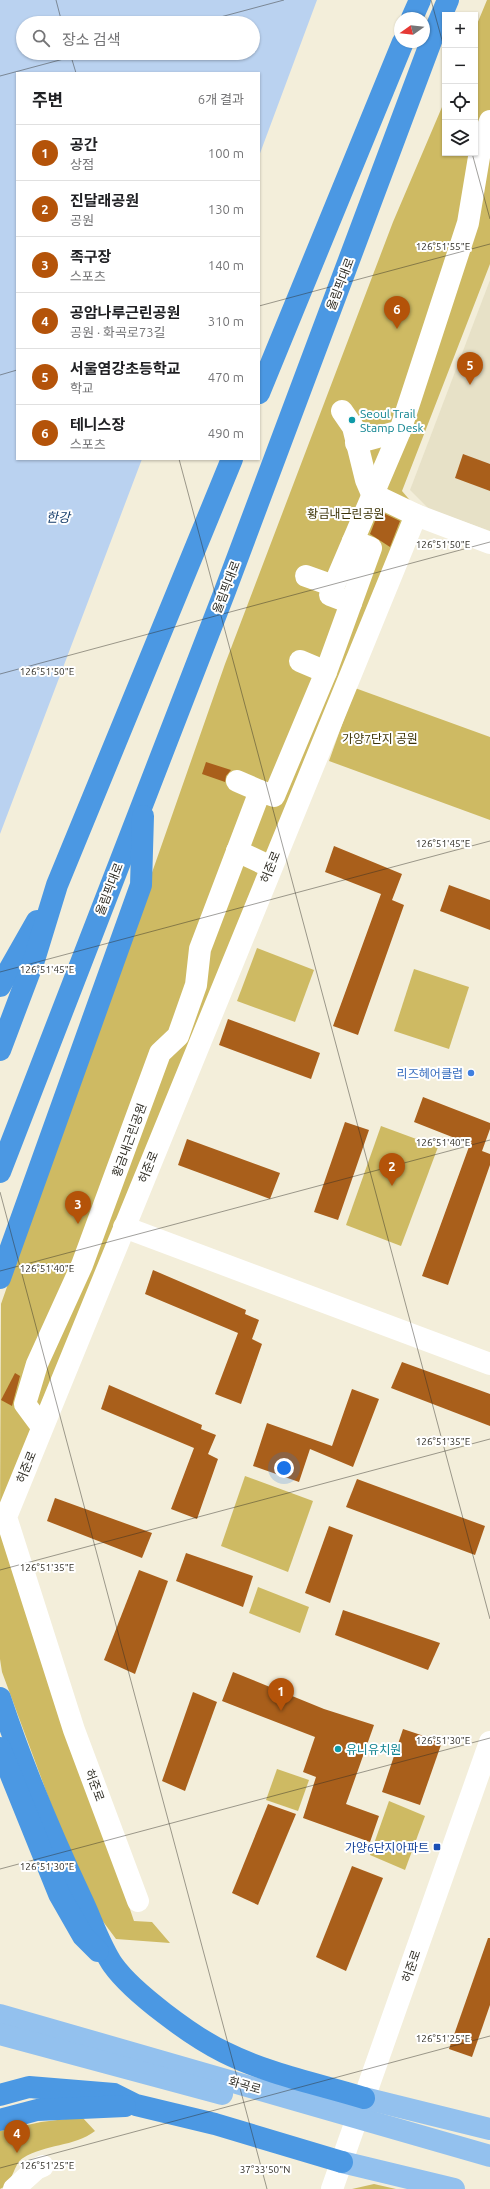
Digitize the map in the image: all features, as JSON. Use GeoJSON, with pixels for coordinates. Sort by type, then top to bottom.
{"type":"FeatureCollection","features":[{"type":"Feature","properties":{"kind":"highway"},"geometry":{"type":"LineString","coordinates":[[415,12],[420,0]]}},
{"type":"Feature","properties":{"kind":"highway","name":"올림픽대로"},"geometry":{"type":"LineString","coordinates":[[0,1172],[225,591],[436,28],[448,0]]}},
{"type":"Feature","properties":{"kind":"highway"},"geometry":{"type":"LineString","coordinates":[[436,28],[452,0]]}},
{"type":"Feature","properties":{"kind":"highway"},"geometry":{"type":"LineString","coordinates":[[260,391],[401,48]]}},
{"type":"Feature","properties":{"kind":"highway"},"geometry":{"type":"LineString","coordinates":[[0,1050],[34,960],[57,885],[232,460]]}},
{"type":"Feature","properties":{"kind":"highway"},"geometry":{"type":"LineString","coordinates":[[0,1278],[141,885],[144,799]]}},
{"type":"Feature","properties":{"kind":"highway"},"geometry":{"type":"LineString","coordinates":[[0,986],[57,885]]}},
{"type":"Feature","properties":{"kind":"highway"},"geometry":{"type":"LineString","coordinates":[[0,1246],[26,1205]]}},
{"type":"Feature","properties":{"kind":"highway"},"geometry":{"type":"LineString","coordinates":[[0,1698],[12,1735],[66,1867],[113,1965]]}},
{"type":"Feature","properties":{"kind":"highway"},"geometry":{"type":"LineString","coordinates":[[0,1748],[59,1894],[82,1936],[141,1993],[183,2027],[223,2051],[254,2066],[364,2098]]}},
{"type":"Feature","properties":{"kind":"highway"},"geometry":{"type":"LineString","coordinates":[[0,2095],[29,2087],[73,2089],[114,2094],[136,2105],[215,2124],[342,2162]]}},
{"type":"Feature","properties":{"kind":"highway"},"geometry":{"type":"LineString","coordinates":[[0,2120],[37,2110],[136,2105]]}},
{"type":"Feature","properties":{"kind":"main road","name":"화곡로"},"geometry":{"type":"LineString","coordinates":[[0,2015],[490,2156]]}},
{"type":"Feature","properties":{"kind":"main road","name":"화곡로"},"geometry":{"type":"LineString","coordinates":[[0,2034],[319,2120],[490,2171]]}},
{"type":"Feature","properties":{"kind":"main road"},"geometry":{"type":"LineString","coordinates":[[364,2098],[490,2128]]}},
{"type":"Feature","properties":{"kind":"main road"},"geometry":{"type":"LineString","coordinates":[[342,2162],[454,2189]]}},
{"type":"Feature","properties":{"kind":"street"},"geometry":{"type":"LineString","coordinates":[[237,781],[274,796],[309,667],[351,603],[372,494],[400,431],[468,223],[481,145],[490,121]]}},
{"type":"Feature","properties":{"kind":"street"},"geometry":{"type":"LineString","coordinates":[[342,411],[353,427],[366,480],[372,494],[416,515],[490,543]]}},
{"type":"Feature","properties":{"kind":"street"},"geometry":{"type":"LineString","coordinates":[[356,443],[400,431]]}},
{"type":"Feature","properties":{"kind":"street","name":"허준로"},"geometry":{"type":"LineString","coordinates":[[138,1901],[74,1730],[6,1517],[270,867],[416,515]]}},
{"type":"Feature","properties":{"kind":"street"},"geometry":{"type":"LineString","coordinates":[[362,545],[397,558]]}},
{"type":"Feature","properties":{"kind":"street"},"geometry":{"type":"LineString","coordinates":[[351,603],[330,595],[334,586],[362,545]]}},
{"type":"Feature","properties":{"kind":"street"},"geometry":{"type":"LineString","coordinates":[[306,576],[334,586]]}},
{"type":"Feature","properties":{"kind":"street","name":"황금내근린공원"},"geometry":{"type":"LineString","coordinates":[[42,1427],[25,1404],[37,1364],[82,1265],[160,1053],[178,1036],[196,986],[200,949],[260,791]]}},
{"type":"Feature","properties":{"kind":"street"},"geometry":{"type":"LineString","coordinates":[[237,851],[270,867]]}},
{"type":"Feature","properties":{"kind":"street"},"geometry":{"type":"LineString","coordinates":[[124,1227],[490,1364]]}},
{"type":"Feature","properties":{"kind":"street","name":"허준로"},"geometry":{"type":"LineString","coordinates":[[332,2189],[490,1742]]}},
{"type":"Feature","properties":{"kind":"street"},"geometry":{"type":"LineString","coordinates":[[14,2189],[36,2169],[43,2166]]}},
{"type":"Feature","properties":{"kind":"shaded area"},"geometry":{"type":"Polygon","coordinates":[[[490,280],[490,531],[429,509],[410,490],[490,280]]]}},
{"type":"Feature","properties":{"kind":"green space","name":"황금내근린공원"},"geometry":{"type":"Polygon","coordinates":[[[487,0],[490,0],[490,264],[402,491],[414,505],[0,1517],[1,1304],[225,664],[393,222],[442,107],[442,156],[478,156],[478,22],[487,0]]]}},
{"type":"Feature","properties":{"kind":"green space","name":"가양7단지 공원"},"geometry":{"type":"Polygon","coordinates":[[[355,688],[490,737],[490,820],[329,761],[355,688]]]}},
{"type":"Feature","properties":{"kind":"green space"},"geometry":{"type":"Polygon","coordinates":[[[257,948],[314,970],[295,1022],[237,1001],[257,948]]]}},
{"type":"Feature","properties":{"kind":"green space"},"geometry":{"type":"Polygon","coordinates":[[[414,969],[469,987],[449,1049],[394,1031],[414,969]]]}},
{"type":"Feature","properties":{"kind":"green space"},"geometry":{"type":"Polygon","coordinates":[[[381,1126],[438,1147],[401,1246],[346,1225],[381,1126]]]}},
{"type":"Feature","properties":{"kind":"green space"},"geometry":{"type":"Polygon","coordinates":[[[245,1476],[313,1501],[288,1572],[221,1546],[245,1476]]]}},
{"type":"Feature","properties":{"kind":"green space"},"geometry":{"type":"Polygon","coordinates":[[[0,1527],[134,1921],[152,1922],[170,1943],[116,1939],[96,1912],[69,1853],[2,1672],[0,1659],[0,1527]]]}},
{"type":"Feature","properties":{"kind":"green space"},"geometry":{"type":"Polygon","coordinates":[[[258,1587],[309,1607],[300,1633],[249,1613],[258,1587]]]}},
{"type":"Feature","properties":{"kind":"green space"},"geometry":{"type":"Polygon","coordinates":[[[277,1769],[309,1780],[298,1811],[266,1800],[277,1769]]]}},
{"type":"Feature","properties":{"kind":"green space"},"geometry":{"type":"Polygon","coordinates":[[[389,1801],[425,1816],[405,1870],[370,1855],[389,1801]]]}},
{"type":"Feature","properties":{"kind":"green space"},"geometry":{"type":"Polygon","coordinates":[[[82,2117],[95,2131],[78,2140],[41,2150],[23,2158],[17,2165],[11,2178],[5,2186],[0,2189],[0,2131],[41,2122],[82,2117]]]}},
{"type":"Feature","properties":{"kind":"green space"},"geometry":{"type":"Polygon","coordinates":[[[374,2184],[396,2189],[352,2189],[374,2184]]]}},
{"type":"Feature","properties":{"kind":"water","name":"한강"},"geometry":{"type":"Polygon","coordinates":[[[0,0],[317,0],[260,153],[260,72],[16,72],[16,460],[142,460],[0,834],[0,0]]]}},
{"type":"Feature","properties":{"kind":"building"},"geometry":{"type":"Polygon","coordinates":[[[463,454],[490,464],[490,491],[455,478],[463,454]]]}},
{"type":"Feature","properties":{"kind":"building"},"geometry":{"type":"Polygon","coordinates":[[[379,511],[400,521],[390,547],[370,534],[379,511]]]}},
{"type":"Feature","properties":{"kind":"building"},"geometry":{"type":"Polygon","coordinates":[[[206,762],[231,770],[226,776],[225,782],[202,774],[206,762]]]}},
{"type":"Feature","properties":{"kind":"building"},"geometry":{"type":"Polygon","coordinates":[[[334,846],[402,874],[392,900],[404,905],[358,1035],[333,1026],[381,894],[325,872],[334,846]]]}},
{"type":"Feature","properties":{"kind":"building"},"geometry":{"type":"Polygon","coordinates":[[[449,885],[490,900],[490,930],[440,911],[449,885]]]}},
{"type":"Feature","properties":{"kind":"building"},"geometry":{"type":"Polygon","coordinates":[[[228,1019],[320,1053],[311,1079],[219,1045],[228,1019]]]}},
{"type":"Feature","properties":{"kind":"building"},"geometry":{"type":"Polygon","coordinates":[[[423,1097],[490,1123],[490,1129],[482,1151],[490,1154],[490,1165],[448,1285],[422,1276],[470,1144],[414,1122],[423,1097]]]}},
{"type":"Feature","properties":{"kind":"building"},"geometry":{"type":"Polygon","coordinates":[[[345,1122],[369,1130],[338,1220],[314,1212],[345,1122]]]}},
{"type":"Feature","properties":{"kind":"building"},"geometry":{"type":"Polygon","coordinates":[[[187,1139],[280,1173],[270,1199],[178,1165],[187,1139]]]}},
{"type":"Feature","properties":{"kind":"building"},"geometry":{"type":"Polygon","coordinates":[[[153,1270],[246,1310],[245,1314],[259,1320],[252,1339],[262,1344],[241,1404],[215,1394],[238,1333],[145,1294],[153,1270]]]}},
{"type":"Feature","properties":{"kind":"building"},"geometry":{"type":"Polygon","coordinates":[[[402,1362],[490,1394],[490,1426],[391,1388],[402,1362]]]}},
{"type":"Feature","properties":{"kind":"building"},"geometry":{"type":"Polygon","coordinates":[[[15,1373],[20,1376],[12,1406],[1,1400],[15,1373]]]}},
{"type":"Feature","properties":{"kind":"building"},"geometry":{"type":"Polygon","coordinates":[[[109,1385],[202,1425],[201,1429],[216,1435],[208,1454],[218,1459],[197,1519],[171,1509],[194,1448],[101,1409],[109,1385]]]}},
{"type":"Feature","properties":{"kind":"building"},"geometry":{"type":"Polygon","coordinates":[[[352,1389],[379,1399],[353,1467],[310,1449],[299,1482],[253,1466],[267,1423],[332,1446],[352,1389]]]}},
{"type":"Feature","properties":{"kind":"building"},"geometry":{"type":"Polygon","coordinates":[[[357,1479],[485,1526],[475,1555],[346,1507],[357,1479]]]}},
{"type":"Feature","properties":{"kind":"building"},"geometry":{"type":"Polygon","coordinates":[[[55,1498],[152,1533],[142,1558],[47,1521],[55,1498]]]}},
{"type":"Feature","properties":{"kind":"building"},"geometry":{"type":"Polygon","coordinates":[[[329,1526],[353,1535],[330,1603],[305,1593],[329,1526]]]}},
{"type":"Feature","properties":{"kind":"building"},"geometry":{"type":"Polygon","coordinates":[[[186,1553],[253,1576],[243,1607],[176,1581],[186,1553]]]}},
{"type":"Feature","properties":{"kind":"building"},"geometry":{"type":"Polygon","coordinates":[[[139,1570],[168,1581],[135,1674],[104,1660],[139,1570]]]}},
{"type":"Feature","properties":{"kind":"building"},"geometry":{"type":"Polygon","coordinates":[[[343,1610],[440,1643],[428,1670],[335,1635],[343,1610]]]}},
{"type":"Feature","properties":{"kind":"building"},"geometry":{"type":"Polygon","coordinates":[[[233,1672],[324,1709],[374,1725],[346,1804],[379,1816],[370,1842],[303,1818],[316,1777],[303,1772],[315,1737],[222,1701],[233,1672]]]}},
{"type":"Feature","properties":{"kind":"building"},"geometry":{"type":"Polygon","coordinates":[[[193,1692],[217,1702],[185,1791],[162,1781],[193,1692]]]}},
{"type":"Feature","properties":{"kind":"building"},"geometry":{"type":"Polygon","coordinates":[[[403,1729],[442,1742],[420,1805],[382,1792],[403,1729]]]}},
{"type":"Feature","properties":{"kind":"building"},"geometry":{"type":"Polygon","coordinates":[[[268,1804],[296,1814],[258,1905],[232,1893],[268,1804]]]}},
{"type":"Feature","properties":{"kind":"building"},"geometry":{"type":"Polygon","coordinates":[[[352,1866],[383,1878],[346,1971],[316,1957],[352,1866]]]}},
{"type":"Feature","properties":{"kind":"building"},"geometry":{"type":"Polygon","coordinates":[[[488,1938],[490,1938],[490,2005],[472,2057],[449,2049],[488,1938]]]}},
{"type":"Feature","properties":{"kind":"place","name":"테니스장"},"geometry":{"type":"Point","coordinates":[397,329]}},
{"type":"Feature","properties":{"kind":"place","name":"서울염강초등학교"},"geometry":{"type":"Point","coordinates":[470,385]}},
{"type":"Feature","properties":{"kind":"place","name":"Seoul Trail Stamp Desk"},"geometry":{"type":"Point","coordinates":[352,420]}},
{"type":"Feature","properties":{"kind":"place","name":"리즈헤어클럽"},"geometry":{"type":"Point","coordinates":[471,1073]}},
{"type":"Feature","properties":{"kind":"place","name":"진달래공원"},"geometry":{"type":"Point","coordinates":[392,1186]}},
{"type":"Feature","properties":{"kind":"place","name":"족구장"},"geometry":{"type":"Point","coordinates":[78,1224]}},
{"type":"Feature","properties":{"kind":"place","name":"공간"},"geometry":{"type":"Point","coordinates":[281,1711]}},
{"type":"Feature","properties":{"kind":"place","name":"유니유치원"},"geometry":{"type":"Point","coordinates":[338,1749]}},
{"type":"Feature","properties":{"kind":"place","name":"가양6단지아파트"},"geometry":{"type":"Point","coordinates":[437,1847]}},
{"type":"Feature","properties":{"kind":"place","name":"공암나루근린공원"},"geometry":{"type":"Point","coordinates":[17,2153]}}]}
